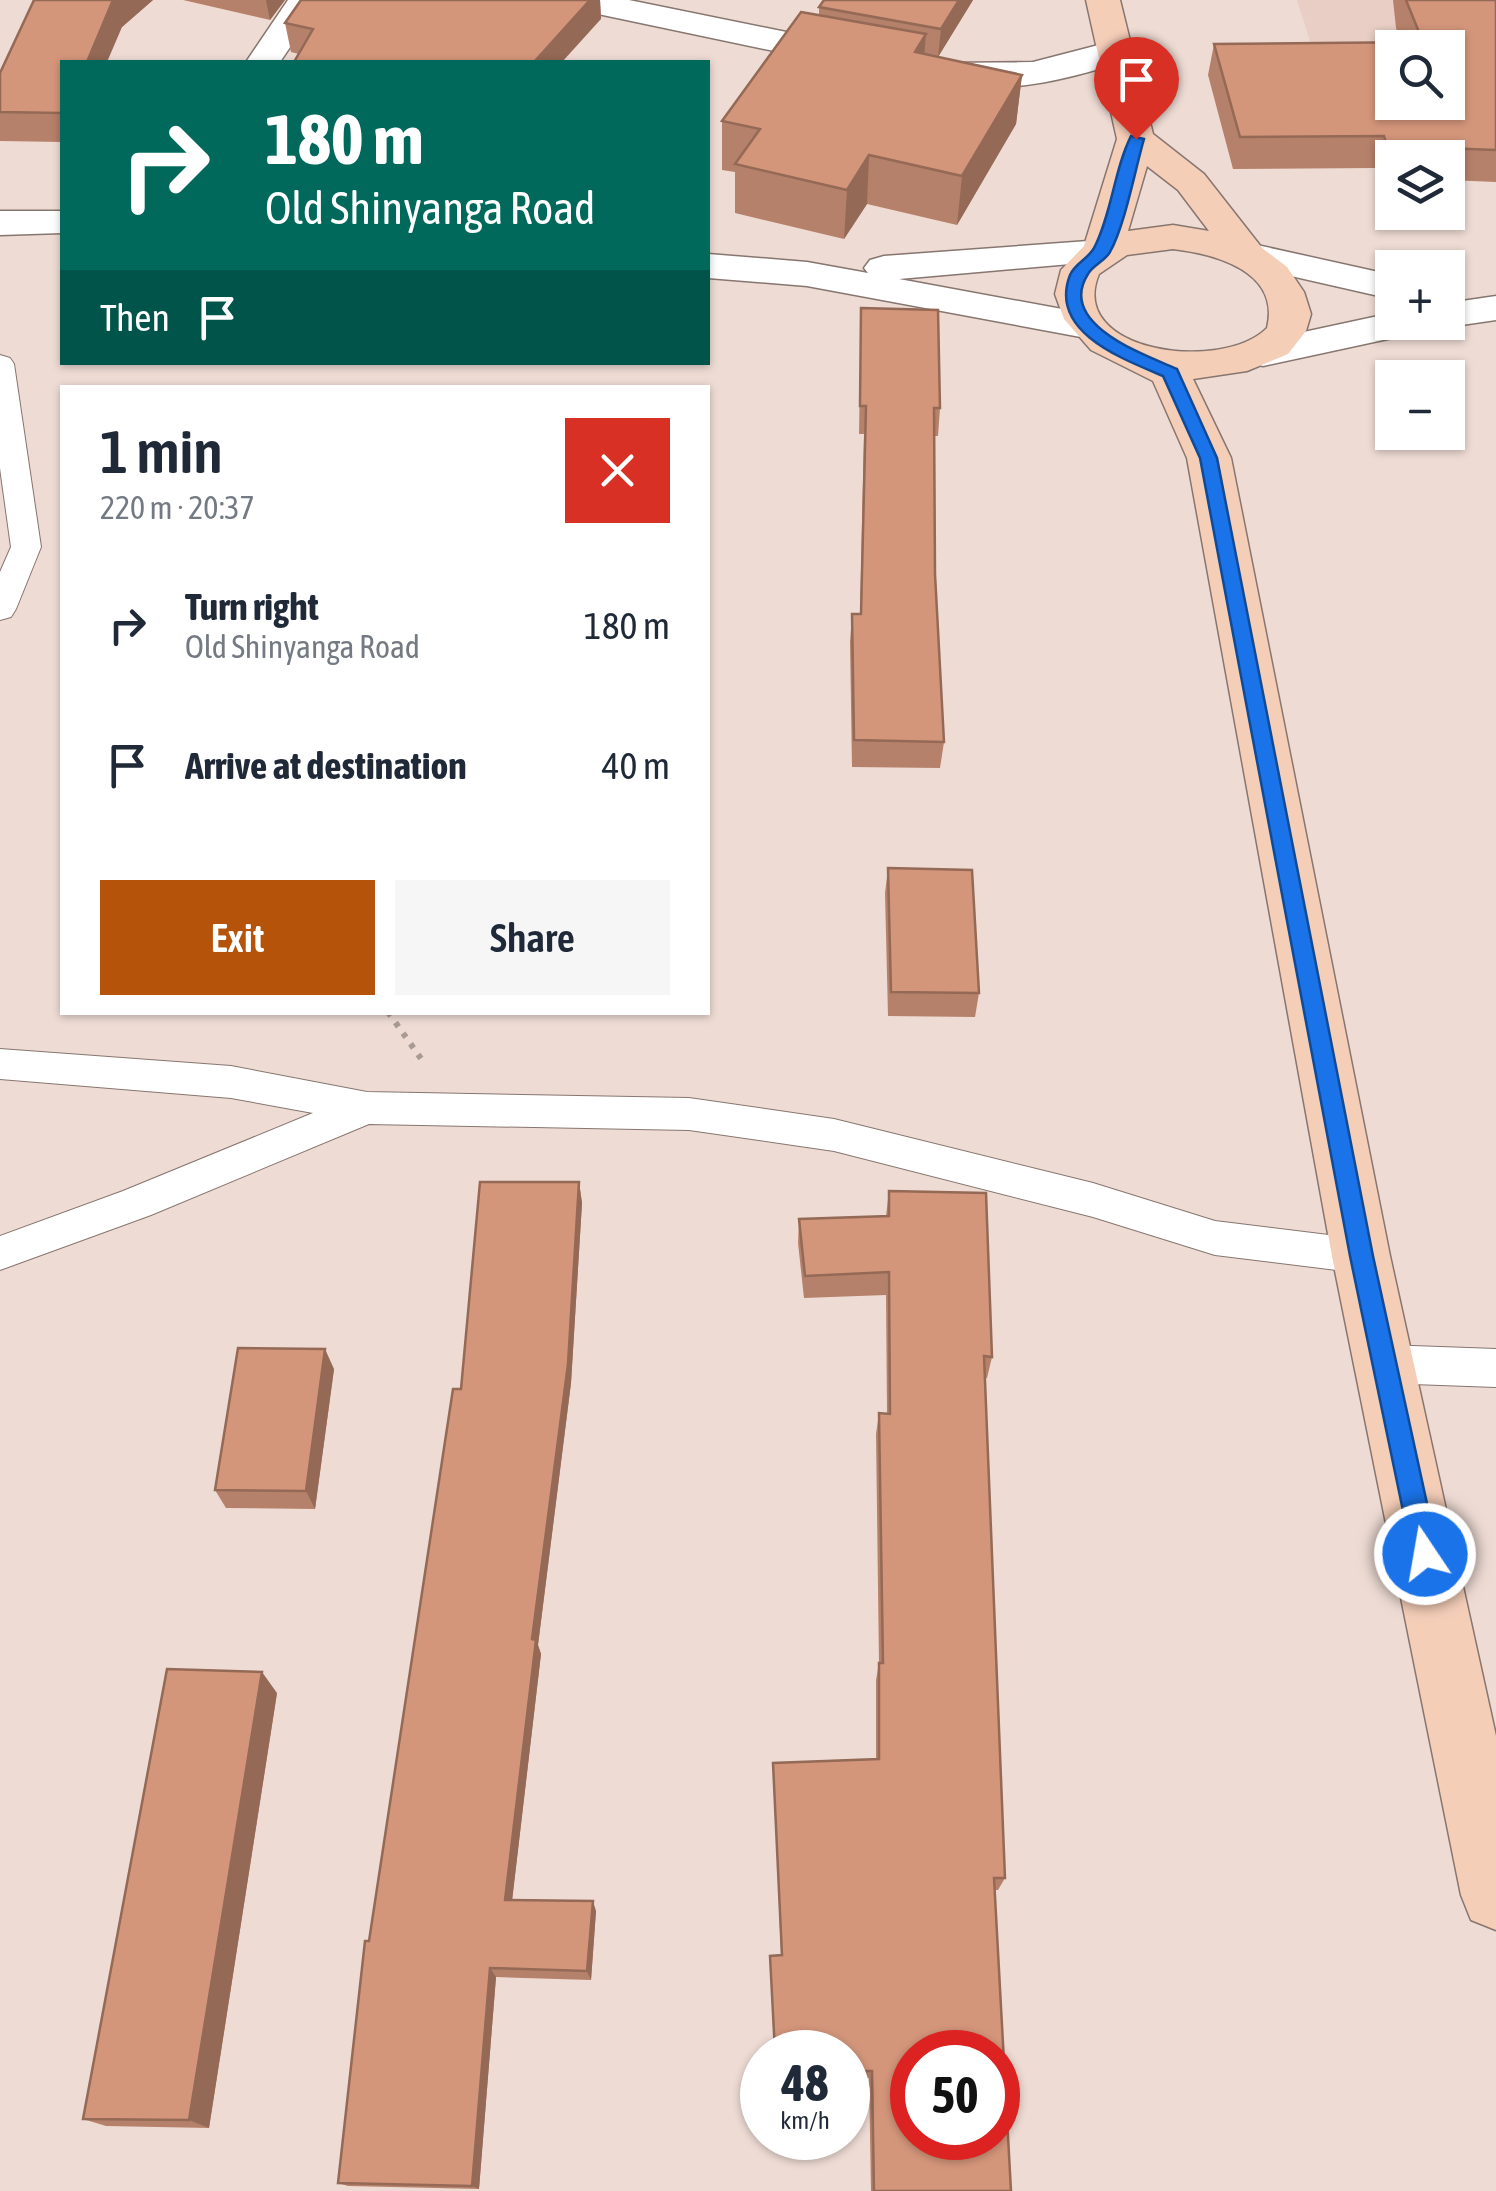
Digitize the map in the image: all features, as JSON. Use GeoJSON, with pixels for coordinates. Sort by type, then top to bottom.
{"type":"FeatureCollection","features":[{"type":"Feature","properties":{"kind":"main road"},"geometry":{"type":"LineString","coordinates":[[1102,252],[1136,139],[1103,0]]}},
{"type":"Feature","properties":{"kind":"main road"},"geometry":{"type":"LineString","coordinates":[[1136,139],[1192,182],[1248,255],[1276,277],[1290,304],[1286,331],[1230,392],[1208,458]]}},
{"type":"Feature","properties":{"kind":"main road"},"geometry":{"type":"LineString","coordinates":[[1248,255],[1212,242],[1172,237],[1134,240],[1102,252],[1079,272],[1073,298],[1099,336],[1148,362],[1190,368],[1230,365],[1263,352]]}},
{"type":"Feature","properties":{"kind":"main road"},"geometry":{"type":"LineString","coordinates":[[1099,336],[1170,373],[1208,458],[1362,1256],[1496,1896]]}},
{"type":"Feature","properties":{"kind":"street"},"geometry":{"type":"LineString","coordinates":[[264,60],[305,0]]}},
{"type":"Feature","properties":{"kind":"street"},"geometry":{"type":"LineString","coordinates":[[579,0],[898,66],[1012,76],[1077,66],[1114,52]]}},
{"type":"Feature","properties":{"kind":"street"},"geometry":{"type":"LineString","coordinates":[[0,223],[60,222]]}},
{"type":"Feature","properties":{"kind":"street"},"geometry":{"type":"LineString","coordinates":[[807,274],[1102,252]]}},
{"type":"Feature","properties":{"kind":"street"},"geometry":{"type":"LineString","coordinates":[[1248,255],[1375,284]]}},
{"type":"Feature","properties":{"kind":"street"},"geometry":{"type":"LineString","coordinates":[[710,266],[807,274],[1099,336]]}},
{"type":"Feature","properties":{"kind":"street"},"geometry":{"type":"LineString","coordinates":[[1263,352],[1375,329]]}},
{"type":"Feature","properties":{"kind":"lane"},"geometry":{"type":"LineString","coordinates":[[0,364],[26,547],[0,609]]}},
{"type":"Feature","properties":{"kind":"lane"},"geometry":{"type":"LineString","coordinates":[[0,1064],[232,1082],[367,1108],[689,1114],[834,1135],[1074,1196],[1215,1238],[1362,1256]]}},
{"type":"Feature","properties":{"kind":"lane"},"geometry":{"type":"LineString","coordinates":[[0,1253],[367,1108]]}},
{"type":"Feature","properties":{"kind":"lane"},"geometry":{"type":"LineString","coordinates":[[1386,1364],[1496,1368]]}},
{"type":"Feature","properties":{"kind":"shaded area"},"geometry":{"type":"Polygon","coordinates":[[[1297,0],[1496,0],[1496,45],[1465,45],[1465,30],[1375,30],[1375,44],[1311,44],[1297,0]]]}},
{"type":"Feature","properties":{"kind":"building"},"geometry":{"type":"Polygon","coordinates":[[[34,0],[113,0],[88,60],[60,60],[60,113],[0,112],[0,73],[34,0]]]}},
{"type":"Feature","properties":{"kind":"building"},"geometry":{"type":"Polygon","coordinates":[[[301,0],[590,0],[536,60],[295,60],[313,29],[285,23],[301,0]]]}},
{"type":"Feature","properties":{"kind":"building"},"geometry":{"type":"Polygon","coordinates":[[[824,0],[959,0],[941,29],[819,7],[824,0]]]}},
{"type":"Feature","properties":{"kind":"building"},"geometry":{"type":"Polygon","coordinates":[[[1406,0],[1496,0],[1496,150],[1465,149],[1465,140],[1240,137],[1214,44],[1375,42],[1375,120],[1465,120],[1465,30],[1418,30],[1406,0]]]}},
{"type":"Feature","properties":{"kind":"building"},"geometry":{"type":"Polygon","coordinates":[[[801,12],[926,34],[915,52],[1022,75],[962,176],[869,155],[847,190],[735,164],[760,129],[722,121],[801,12]]]}},
{"type":"Feature","properties":{"kind":"building"},"geometry":{"type":"Polygon","coordinates":[[[861,308],[938,310],[940,408],[934,408],[935,574],[944,742],[854,740],[852,614],[861,614],[866,406],[860,406],[861,308]]]}},
{"type":"Feature","properties":{"kind":"building"},"geometry":{"type":"Polygon","coordinates":[[[888,868],[972,870],[979,993],[891,992],[888,868]]]}},
{"type":"Feature","properties":{"kind":"building"},"geometry":{"type":"Polygon","coordinates":[[[480,1182],[579,1182],[568,1364],[532,1639],[536,1640],[505,1900],[593,1901],[587,1971],[490,1968],[472,2186],[338,2183],[365,1941],[369,1941],[453,1389],[461,1389],[480,1182]]]}},
{"type":"Feature","properties":{"kind":"building"},"geometry":{"type":"Polygon","coordinates":[[[889,1191],[986,1193],[992,1357],[984,1356],[1005,1878],[994,1878],[1002,2030],[890,2030],[890,2160],[1009,2160],[1011,2191],[874,2191],[870,2030],[774,2030],[770,1956],[782,1955],[773,1763],[879,1759],[879,1663],[883,1663],[879,1413],[890,1414],[889,1272],[805,1276],[799,1219],[889,1216],[889,1191]]]}},
{"type":"Feature","properties":{"kind":"building"},"geometry":{"type":"Polygon","coordinates":[[[238,1348],[325,1349],[306,1491],[215,1490],[238,1348]]]}},
{"type":"Feature","properties":{"kind":"building"},"geometry":{"type":"Polygon","coordinates":[[[167,1669],[262,1672],[189,2120],[83,2119],[167,1669]]]}},
{"type":"Feature","properties":{"kind":"route"},"geometry":{"type":"LineString","coordinates":[[1136,139],[1102,252],[1079,272],[1073,298],[1086,325],[1113,348],[1170,373],[1208,458],[1362,1256],[1425,1554]]}}]}
